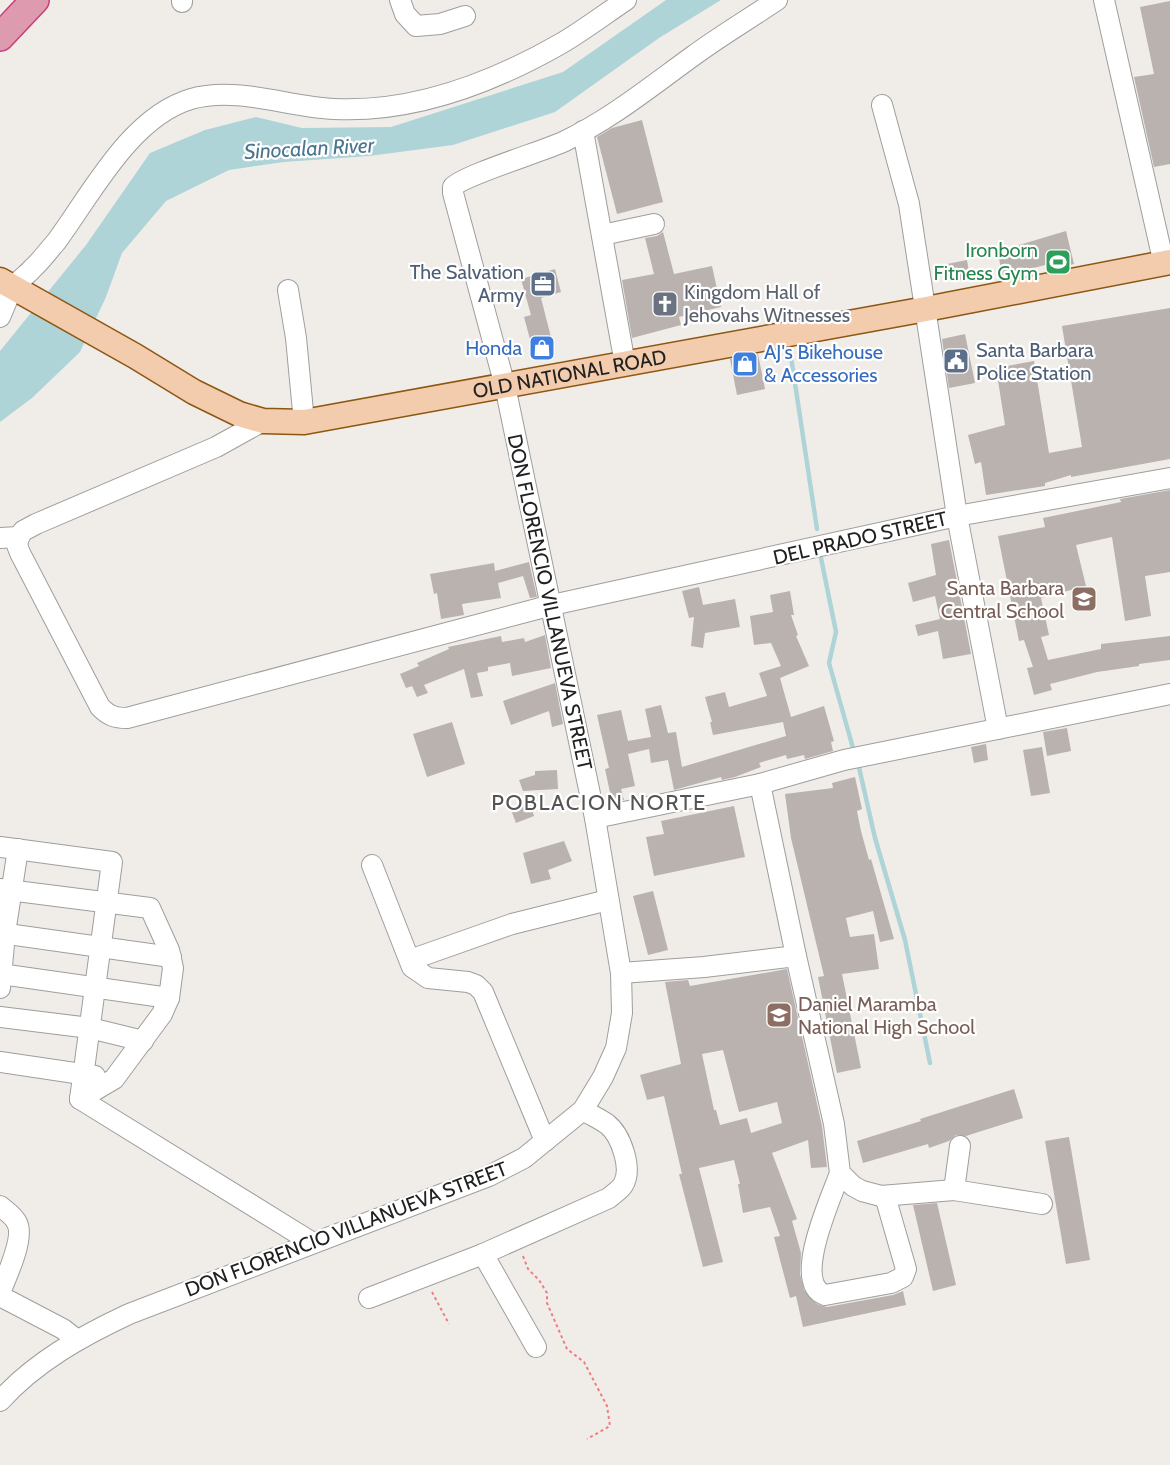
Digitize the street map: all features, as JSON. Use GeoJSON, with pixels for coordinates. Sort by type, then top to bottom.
{"type":"FeatureCollection","features":[{"type":"Feature","properties":{"kind":"highway"},"geometry":{"type":"LineString","coordinates":[[0,37],[35,0]]}},
{"type":"Feature","properties":{"kind":"main road","name":"OLD NATIONAL ROAD"},"geometry":{"type":"LineString","coordinates":[[12,286],[194,392],[239,414],[263,421],[304,422],[1167,263]]}},
{"type":"Feature","properties":{"kind":"street"},"geometry":{"type":"LineString","coordinates":[[400,0],[405,14],[416,26],[440,24],[465,16]]}},
{"type":"Feature","properties":{"kind":"street"},"geometry":{"type":"LineString","coordinates":[[0,317],[12,286],[33,269],[51,248],[125,147],[144,126],[171,108],[189,100],[214,95],[334,109],[376,109],[419,101],[474,85],[524,64],[563,42],[626,0]]}},
{"type":"Feature","properties":{"kind":"street"},"geometry":{"type":"LineString","coordinates":[[625,364],[583,131],[612,115],[694,55],[777,0]]}},
{"type":"Feature","properties":{"kind":"street"},"geometry":{"type":"LineString","coordinates":[[1104,0],[1167,263]]}},
{"type":"Feature","properties":{"kind":"street"},"geometry":{"type":"LineString","coordinates":[[882,105],[909,204],[957,516],[998,729]]}},
{"type":"Feature","properties":{"kind":"street","name":"DON FLORENCIO VILLANUEVA STREET"},"geometry":{"type":"LineString","coordinates":[[0,1401],[40,1364],[77,1340],[129,1314],[489,1176],[524,1158],[583,1110],[603,1077],[616,1048],[622,1012],[621,974],[595,818],[505,386],[453,187],[463,180],[532,155],[583,131]]}},
{"type":"Feature","properties":{"kind":"street"},"geometry":{"type":"LineString","coordinates":[[602,235],[654,224]]}},
{"type":"Feature","properties":{"kind":"street"},"geometry":{"type":"LineString","coordinates":[[288,290],[296,338],[304,422]]}},
{"type":"Feature","properties":{"kind":"street"},"geometry":{"type":"LineString","coordinates":[[9,537],[216,447],[263,421]]}},
{"type":"Feature","properties":{"kind":"street","name":"DEL PRADO STREET"},"geometry":{"type":"LineString","coordinates":[[9,537],[17,544],[100,707],[109,716],[127,718],[552,605],[957,516],[1170,478]]}},
{"type":"Feature","properties":{"kind":"street"},"geometry":{"type":"LineString","coordinates":[[595,818],[760,784],[844,760],[1170,693]]}},
{"type":"Feature","properties":{"kind":"street"},"geometry":{"type":"LineString","coordinates":[[760,784],[834,1124],[840,1173],[813,1251],[811,1267],[814,1285],[819,1293],[825,1295],[891,1283],[903,1277],[906,1269],[885,1196]]}},
{"type":"Feature","properties":{"kind":"street"},"geometry":{"type":"LineString","coordinates":[[80,1099],[84,1074],[90,1028],[95,986],[100,947],[112,862],[9,848],[1,979],[95,986],[169,998]]}},
{"type":"Feature","properties":{"kind":"street"},"geometry":{"type":"LineString","coordinates":[[372,865],[412,967],[428,978],[468,982],[476,985],[483,992],[545,1142]]}},
{"type":"Feature","properties":{"kind":"street"},"geometry":{"type":"LineString","coordinates":[[6,890],[150,908],[171,957],[173,968],[169,998],[162,1014],[114,1079],[80,1099]]}},
{"type":"Feature","properties":{"kind":"street"},"geometry":{"type":"LineString","coordinates":[[410,960],[512,924],[608,900]]}},
{"type":"Feature","properties":{"kind":"street"},"geometry":{"type":"LineString","coordinates":[[3,933],[171,957]]}},
{"type":"Feature","properties":{"kind":"street"},"geometry":{"type":"LineString","coordinates":[[621,974],[796,956]]}},
{"type":"Feature","properties":{"kind":"street"},"geometry":{"type":"LineString","coordinates":[[0,1017],[90,1028],[143,1041]]}},
{"type":"Feature","properties":{"kind":"street"},"geometry":{"type":"LineString","coordinates":[[0,1062],[114,1079]]}},
{"type":"Feature","properties":{"kind":"street"},"geometry":{"type":"LineString","coordinates":[[80,1099],[313,1243]]}},
{"type":"Feature","properties":{"kind":"street"},"geometry":{"type":"LineString","coordinates":[[369,1298],[483,1254],[609,1198],[623,1185],[627,1173],[627,1162],[616,1134],[609,1125],[583,1110]]}},
{"type":"Feature","properties":{"kind":"street"},"geometry":{"type":"LineString","coordinates":[[954,1190],[960,1146]]}},
{"type":"Feature","properties":{"kind":"street"},"geometry":{"type":"LineString","coordinates":[[840,1173],[853,1186],[862,1191],[885,1196],[954,1190],[1042,1204]]}},
{"type":"Feature","properties":{"kind":"street"},"geometry":{"type":"LineString","coordinates":[[0,1206],[16,1220],[19,1226],[15,1254],[0,1294],[63,1329],[77,1340]]}},
{"type":"Feature","properties":{"kind":"street"},"geometry":{"type":"LineString","coordinates":[[483,1254],[536,1347]]}},
{"type":"Feature","properties":{"kind":"path"},"geometry":{"type":"LineString","coordinates":[[518,1239],[528,1269],[547,1293],[547,1303],[567,1349],[584,1362],[607,1406],[610,1426],[587,1439]]}},
{"type":"Feature","properties":{"kind":"path"},"geometry":{"type":"LineString","coordinates":[[424,1276],[449,1324]]}},
{"type":"Feature","properties":{"kind":"water","name":"Sinocalan River"},"geometry":{"type":"Polygon","coordinates":[[[666,0],[721,0],[659,38],[555,112],[453,145],[369,156],[284,162],[229,170],[166,201],[122,253],[106,297],[80,352],[32,398],[0,422],[0,351],[86,245],[150,153],[205,130],[256,117],[302,128],[391,127],[563,72],[666,0]]]}},
{"type":"Feature","properties":{"kind":"building"},"geometry":{"type":"Polygon","coordinates":[[[1170,1],[1170,164],[1154,167],[1134,77],[1154,74],[1140,7],[1170,1]]]}},
{"type":"Feature","properties":{"kind":"building"},"geometry":{"type":"Polygon","coordinates":[[[642,120],[663,202],[617,214],[597,137],[612,128],[642,120]]]}},
{"type":"Feature","properties":{"kind":"building"},"geometry":{"type":"Polygon","coordinates":[[[1066,231],[1074,264],[1054,269],[1053,263],[1002,276],[999,258],[1021,254],[1019,245],[1066,231]]]}},
{"type":"Feature","properties":{"kind":"building"},"geometry":{"type":"Polygon","coordinates":[[[663,232],[674,274],[712,266],[721,307],[679,317],[681,325],[632,338],[622,280],[654,274],[645,238],[657,236],[663,232]]]}},
{"type":"Feature","properties":{"kind":"building"},"geometry":{"type":"Polygon","coordinates":[[[967,260],[970,278],[951,282],[947,264],[967,260]]]}},
{"type":"Feature","properties":{"kind":"building"},"geometry":{"type":"Polygon","coordinates":[[[555,269],[561,292],[541,298],[554,349],[534,354],[524,317],[531,315],[521,279],[555,269]]]}},
{"type":"Feature","properties":{"kind":"building"},"geometry":{"type":"Polygon","coordinates":[[[1170,308],[1170,459],[1071,477],[1071,475],[1045,483],[1045,486],[986,495],[981,462],[975,464],[968,435],[1005,425],[996,368],[1034,361],[1049,453],[1082,447],[1062,326],[1170,308]]]}},
{"type":"Feature","properties":{"kind":"building","name":"Santa Barbara Police Station"},"geometry":{"type":"Polygon","coordinates":[[[965,334],[975,383],[949,388],[942,339],[965,334]]]}},
{"type":"Feature","properties":{"kind":"building"},"geometry":{"type":"Polygon","coordinates":[[[758,354],[765,389],[737,395],[730,359],[758,354]]]}},
{"type":"Feature","properties":{"kind":"building"},"geometry":{"type":"Polygon","coordinates":[[[1170,490],[1170,572],[1145,576],[1151,616],[1125,621],[1112,537],[1076,545],[1086,586],[1041,598],[1049,635],[1041,637],[1048,660],[1101,649],[1101,644],[1170,636],[1170,660],[1097,672],[1050,684],[1052,690],[1034,695],[1027,668],[1033,667],[1024,640],[1019,641],[998,536],[1045,527],[1043,518],[1121,502],[1120,499],[1170,490]]]}},
{"type":"Feature","properties":{"kind":"building"},"geometry":{"type":"Polygon","coordinates":[[[949,540],[971,654],[943,659],[938,631],[918,636],[915,625],[940,619],[935,596],[913,602],[908,583],[936,575],[931,544],[949,540]]]}},
{"type":"Feature","properties":{"kind":"building"},"geometry":{"type":"Polygon","coordinates":[[[529,562],[537,597],[530,598],[523,576],[498,583],[501,598],[462,604],[464,615],[441,619],[437,593],[434,594],[430,574],[494,563],[495,571],[529,562]]]}},
{"type":"Feature","properties":{"kind":"building"},"geometry":{"type":"Polygon","coordinates":[[[699,587],[703,605],[735,599],[740,627],[705,633],[703,648],[691,646],[694,617],[689,618],[682,591],[699,587]]]}},
{"type":"Feature","properties":{"kind":"building"},"geometry":{"type":"Polygon","coordinates":[[[790,591],[794,615],[791,615],[798,635],[796,636],[809,666],[780,678],[791,717],[824,706],[834,741],[831,742],[833,751],[805,759],[804,755],[787,759],[786,755],[759,763],[761,767],[735,777],[722,780],[721,777],[674,790],[668,760],[651,763],[649,749],[628,754],[635,786],[621,789],[624,800],[612,802],[605,769],[609,768],[597,715],[621,710],[628,741],[651,737],[645,709],[661,705],[668,733],[676,732],[682,767],[786,736],[783,722],[713,735],[705,697],[725,692],[729,707],[767,696],[759,673],[781,666],[771,643],[754,645],[750,616],[773,612],[770,595],[790,591]]]}},
{"type":"Feature","properties":{"kind":"building"},"geometry":{"type":"Polygon","coordinates":[[[545,635],[551,668],[512,676],[510,663],[488,667],[488,671],[477,673],[483,696],[471,698],[464,669],[424,685],[428,693],[417,697],[412,686],[406,688],[400,674],[419,666],[417,663],[449,649],[448,647],[501,636],[502,642],[524,638],[525,642],[545,635]]]}},
{"type":"Feature","properties":{"kind":"building"},"geometry":{"type":"Polygon","coordinates":[[[555,683],[563,724],[552,727],[549,711],[511,725],[503,701],[555,683]]]}},
{"type":"Feature","properties":{"kind":"building"},"geometry":{"type":"Polygon","coordinates":[[[452,722],[465,764],[427,777],[413,734],[452,722]]]}},
{"type":"Feature","properties":{"kind":"building"},"geometry":{"type":"Polygon","coordinates":[[[1067,728],[1071,751],[1047,756],[1043,732],[1067,728]]]}},
{"type":"Feature","properties":{"kind":"building"},"geometry":{"type":"Polygon","coordinates":[[[986,744],[988,760],[974,763],[971,747],[986,744]]]}},
{"type":"Feature","properties":{"kind":"building"},"geometry":{"type":"Polygon","coordinates":[[[1042,747],[1050,793],[1031,796],[1023,750],[1042,747]]]}},
{"type":"Feature","properties":{"kind":"building"},"geometry":{"type":"Polygon","coordinates":[[[557,770],[558,789],[523,791],[519,780],[535,775],[535,771],[557,770]]]}},
{"type":"Feature","properties":{"kind":"building"},"geometry":{"type":"Polygon","coordinates":[[[855,777],[862,809],[857,811],[861,831],[894,939],[880,942],[873,911],[846,918],[850,937],[874,934],[879,969],[842,974],[861,1068],[837,1073],[818,977],[824,976],[791,838],[785,794],[833,788],[832,783],[855,777]]]}},
{"type":"Feature","properties":{"kind":"building"},"geometry":{"type":"Polygon","coordinates":[[[530,803],[534,816],[516,823],[511,810],[530,803]]]}},
{"type":"Feature","properties":{"kind":"building"},"geometry":{"type":"Polygon","coordinates":[[[734,806],[745,857],[654,876],[646,837],[664,834],[661,821],[734,806]]]}},
{"type":"Feature","properties":{"kind":"building"},"geometry":{"type":"Polygon","coordinates":[[[564,841],[572,861],[548,870],[551,879],[531,884],[523,853],[564,841]]]}},
{"type":"Feature","properties":{"kind":"building"},"geometry":{"type":"Polygon","coordinates":[[[653,891],[668,950],[648,955],[633,896],[653,891]]]}},
{"type":"Feature","properties":{"kind":"building"},"geometry":{"type":"Polygon","coordinates":[[[787,969],[822,1126],[827,1167],[811,1168],[808,1140],[772,1153],[797,1219],[792,1221],[801,1253],[800,1274],[804,1290],[817,1304],[827,1307],[893,1295],[903,1291],[906,1305],[803,1327],[796,1296],[790,1298],[774,1237],[780,1236],[770,1207],[743,1213],[738,1184],[740,1184],[734,1160],[699,1168],[723,1262],[703,1267],[679,1174],[682,1174],[664,1096],[647,1100],[640,1075],[681,1064],[665,982],[688,980],[690,986],[787,969]],[[723,1050],[702,1054],[714,1110],[716,1110],[720,1125],[747,1118],[751,1133],[782,1123],[777,1102],[739,1112],[723,1050]]]}},
{"type":"Feature","properties":{"kind":"building"},"geometry":{"type":"Polygon","coordinates":[[[1014,1089],[1023,1118],[966,1136],[956,1135],[949,1141],[929,1148],[928,1144],[863,1163],[857,1141],[1014,1089]]]}},
{"type":"Feature","properties":{"kind":"building"},"geometry":{"type":"Polygon","coordinates":[[[1069,1137],[1090,1260],[1066,1264],[1045,1141],[1069,1137]]]}},
{"type":"Feature","properties":{"kind":"building"},"geometry":{"type":"Polygon","coordinates":[[[937,1203],[956,1285],[933,1291],[913,1205],[937,1203]]]}},
{"type":"Feature","properties":{"kind":"waterway"},"geometry":{"type":"LineString","coordinates":[[791,357],[817,529]]}},
{"type":"Feature","properties":{"kind":"waterway"},"geometry":{"type":"LineString","coordinates":[[821,558],[836,632],[829,663],[853,748]]}},
{"type":"Feature","properties":{"kind":"waterway"},"geometry":{"type":"LineString","coordinates":[[858,763],[875,838],[905,940],[930,1063]]}},
{"type":"Feature","properties":{"kind":"place","name":"Ironborn Fitness Gym"},"geometry":{"type":"Point","coordinates":[1058,262]}},
{"type":"Feature","properties":{"kind":"place","name":"The Salvation Army"},"geometry":{"type":"Point","coordinates":[543,284]}},
{"type":"Feature","properties":{"kind":"place","name":"Kingdom Hall of Jehovahs Witnesses"},"geometry":{"type":"Point","coordinates":[665,304]}},
{"type":"Feature","properties":{"kind":"place","name":"Honda"},"geometry":{"type":"Point","coordinates":[542,348]}},
{"type":"Feature","properties":{"kind":"place","name":"Santa Barbara Police Station"},"geometry":{"type":"Point","coordinates":[956,361]}},
{"type":"Feature","properties":{"kind":"place","name":"AJ's Bikehouse & Accessories"},"geometry":{"type":"Point","coordinates":[745,364]}},
{"type":"Feature","properties":{"kind":"place","name":"Santa Barbara Central School"},"geometry":{"type":"Point","coordinates":[1084,599]}},
{"type":"Feature","properties":{"kind":"place","name":"Daniel Maramba National High School"},"geometry":{"type":"Point","coordinates":[779,1015]}},
{"type":"Feature","properties":{"kind":"district","name":"POBLACION NORTE"},"geometry":{"type":"Point","coordinates":[599,802]}}]}
